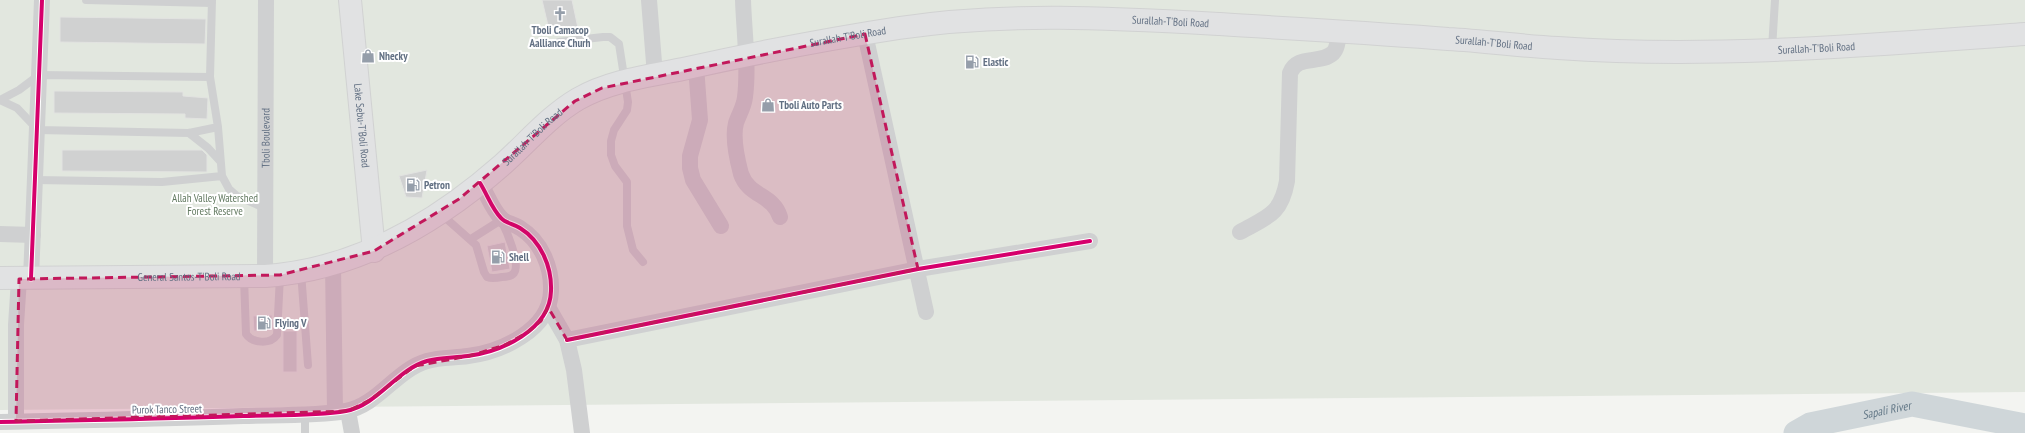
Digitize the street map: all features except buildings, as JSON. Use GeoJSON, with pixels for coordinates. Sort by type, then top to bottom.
{"type":"FeatureCollection","features":[{"type":"Feature","properties":{"kind":"main road","name":"Lake Sebu-T'Boli Road"},"geometry":{"type":"LineString","coordinates":[[350,0],[374,251]]}},
{"type":"Feature","properties":{"kind":"main road","name":"Surallah-T'Boli Road"},"geometry":{"type":"LineString","coordinates":[[374,251],[440,213],[480,183],[575,101],[602,88],[745,55],[902,28],[968,21],[1050,16],[1131,19],[1339,32],[1622,52],[1713,53],[2025,34]]}},
{"type":"Feature","properties":{"kind":"main road","name":"General Santos-T'Boli Road"},"geometry":{"type":"LineString","coordinates":[[17,279],[272,276],[333,264],[374,251]]}},
{"type":"Feature","properties":{"kind":"street"},"geometry":{"type":"LineString","coordinates":[[16,421],[17,279],[33,235],[42,0]]}},
{"type":"Feature","properties":{"kind":"street","name":"Tboli Boulevard"},"geometry":{"type":"LineString","coordinates":[[266,0],[265,208],[272,276]]}},
{"type":"Feature","properties":{"kind":"street"},"geometry":{"type":"LineString","coordinates":[[649,0],[655,75]]}},
{"type":"Feature","properties":{"kind":"street"},"geometry":{"type":"LineString","coordinates":[[743,0],[746,97],[736,123],[736,151],[742,175],[749,186],[759,195],[771,201],[777,208],[780,217]]}},
{"type":"Feature","properties":{"kind":"street"},"geometry":{"type":"LineString","coordinates":[[1240,232],[1271,214],[1281,204],[1285,197],[1288,181],[1290,73],[1292,67],[1299,62],[1327,56],[1333,53],[1337,47],[1339,32]]}},
{"type":"Feature","properties":{"kind":"street"},"geometry":{"type":"LineString","coordinates":[[865,34],[918,269],[926,312]]}},
{"type":"Feature","properties":{"kind":"street"},"geometry":{"type":"LineString","coordinates":[[696,66],[700,120],[690,156],[690,168],[693,180],[721,226]]}},
{"type":"Feature","properties":{"kind":"street"},"geometry":{"type":"LineString","coordinates":[[341,411],[370,400],[415,366],[429,361],[469,356],[505,345],[528,332],[541,321],[548,307],[551,293],[551,281],[544,254],[528,234],[520,228],[501,220],[480,183]]}},
{"type":"Feature","properties":{"kind":"street"},"geometry":{"type":"LineString","coordinates":[[0,234],[33,235]]}},
{"type":"Feature","properties":{"kind":"street"},"geometry":{"type":"LineString","coordinates":[[567,340],[918,269],[1090,241]]}},
{"type":"Feature","properties":{"kind":"street"},"geometry":{"type":"LineString","coordinates":[[333,264],[341,411],[352,433]]}},
{"type":"Feature","properties":{"kind":"street"},"geometry":{"type":"LineString","coordinates":[[548,307],[567,340],[574,370],[582,433]]}},
{"type":"Feature","properties":{"kind":"street","name":"Purok Tanco Street"},"geometry":{"type":"LineString","coordinates":[[0,422],[341,411]]}},
{"type":"Feature","properties":{"kind":"lane"},"geometry":{"type":"LineString","coordinates":[[86,0],[212,1],[210,77],[218,127],[222,176],[229,189],[237,196],[265,208]]}},
{"type":"Feature","properties":{"kind":"lane"},"geometry":{"type":"LineString","coordinates":[[1772,50],[1775,0]]}},
{"type":"Feature","properties":{"kind":"lane"},"geometry":{"type":"LineString","coordinates":[[559,42],[610,37],[619,44],[628,102],[627,110],[614,130],[611,141],[612,155],[614,166],[627,182],[627,226],[633,250],[643,262]]}},
{"type":"Feature","properties":{"kind":"lane"},"geometry":{"type":"LineString","coordinates":[[0,100],[19,90],[39,75],[210,77]]}},
{"type":"Feature","properties":{"kind":"lane"},"geometry":{"type":"LineString","coordinates":[[0,100],[17,108],[38,130],[189,133],[218,127]]}},
{"type":"Feature","properties":{"kind":"lane"},"geometry":{"type":"LineString","coordinates":[[189,133],[220,161]]}},
{"type":"Feature","properties":{"kind":"lane"},"geometry":{"type":"LineString","coordinates":[[35,180],[162,182],[222,176]]}},
{"type":"Feature","properties":{"kind":"lane"},"geometry":{"type":"LineString","coordinates":[[440,213],[471,239],[479,251],[485,275],[493,278],[510,276],[514,273],[515,267],[512,244],[501,220],[471,239]]}},
{"type":"Feature","properties":{"kind":"lane"},"geometry":{"type":"LineString","coordinates":[[301,271],[308,365]]}},
{"type":"Feature","properties":{"kind":"lane"},"geometry":{"type":"LineString","coordinates":[[244,277],[246,334],[249,338],[258,342],[270,341],[277,335],[272,276]]}},
{"type":"Feature","properties":{"kind":"lane"},"geometry":{"type":"LineString","coordinates":[[305,413],[305,433]]}},
{"type":"Feature","properties":{"kind":"highlighted area"},"geometry":{"type":"Polygon","coordinates":[[[865,34],[918,269],[567,340],[548,307],[541,321],[528,332],[505,345],[469,356],[415,366],[370,400],[348,411],[16,421],[19,279],[280,275],[374,251],[459,199],[575,101],[602,88],[865,34]]]}},
{"type":"Feature","properties":{"kind":"green space","name":"Allah Valley Watershed Forest Reserve"},"geometry":{"type":"Polygon","coordinates":[[[0,0],[2025,0],[2025,392],[0,410],[0,0]]]}},
{"type":"Feature","properties":{"kind":"waterway","name":"Sapali River"},"geometry":{"type":"LineString","coordinates":[[1796,433],[1810,425],[1912,404],[2025,426]]}},
{"type":"Feature","properties":{"kind":"cycle path"},"geometry":{"type":"LineString","coordinates":[[31,279],[42,0]]}},
{"type":"Feature","properties":{"kind":"cycle path"},"geometry":{"type":"LineString","coordinates":[[0,422],[295,415],[346,411],[368,402],[416,365],[442,358],[481,354],[508,344],[522,337],[533,328],[542,317],[548,305],[551,291],[550,273],[544,255],[534,240],[520,228],[501,218],[492,206],[480,183]]}},
{"type":"Feature","properties":{"kind":"cycle path"},"geometry":{"type":"LineString","coordinates":[[567,340],[918,269],[1090,241]]}},
{"type":"Feature","properties":{"kind":"place","name":"Tboli Camacop Aalliance Churh"},"geometry":{"type":"Point","coordinates":[560,14]}},
{"type":"Feature","properties":{"kind":"place","name":"Nhecky"},"geometry":{"type":"Point","coordinates":[368,56]}},
{"type":"Feature","properties":{"kind":"place","name":"Elastic"},"geometry":{"type":"Point","coordinates":[972,62]}},
{"type":"Feature","properties":{"kind":"place","name":"Tboli Auto Parts"},"geometry":{"type":"Point","coordinates":[768,105]}},
{"type":"Feature","properties":{"kind":"place","name":"Petron"},"geometry":{"type":"Point","coordinates":[413,185]}},
{"type":"Feature","properties":{"kind":"place","name":"Shell"},"geometry":{"type":"Point","coordinates":[498,257]}},
{"type":"Feature","properties":{"kind":"place","name":"Flying V"},"geometry":{"type":"Point","coordinates":[264,323]}}]}
